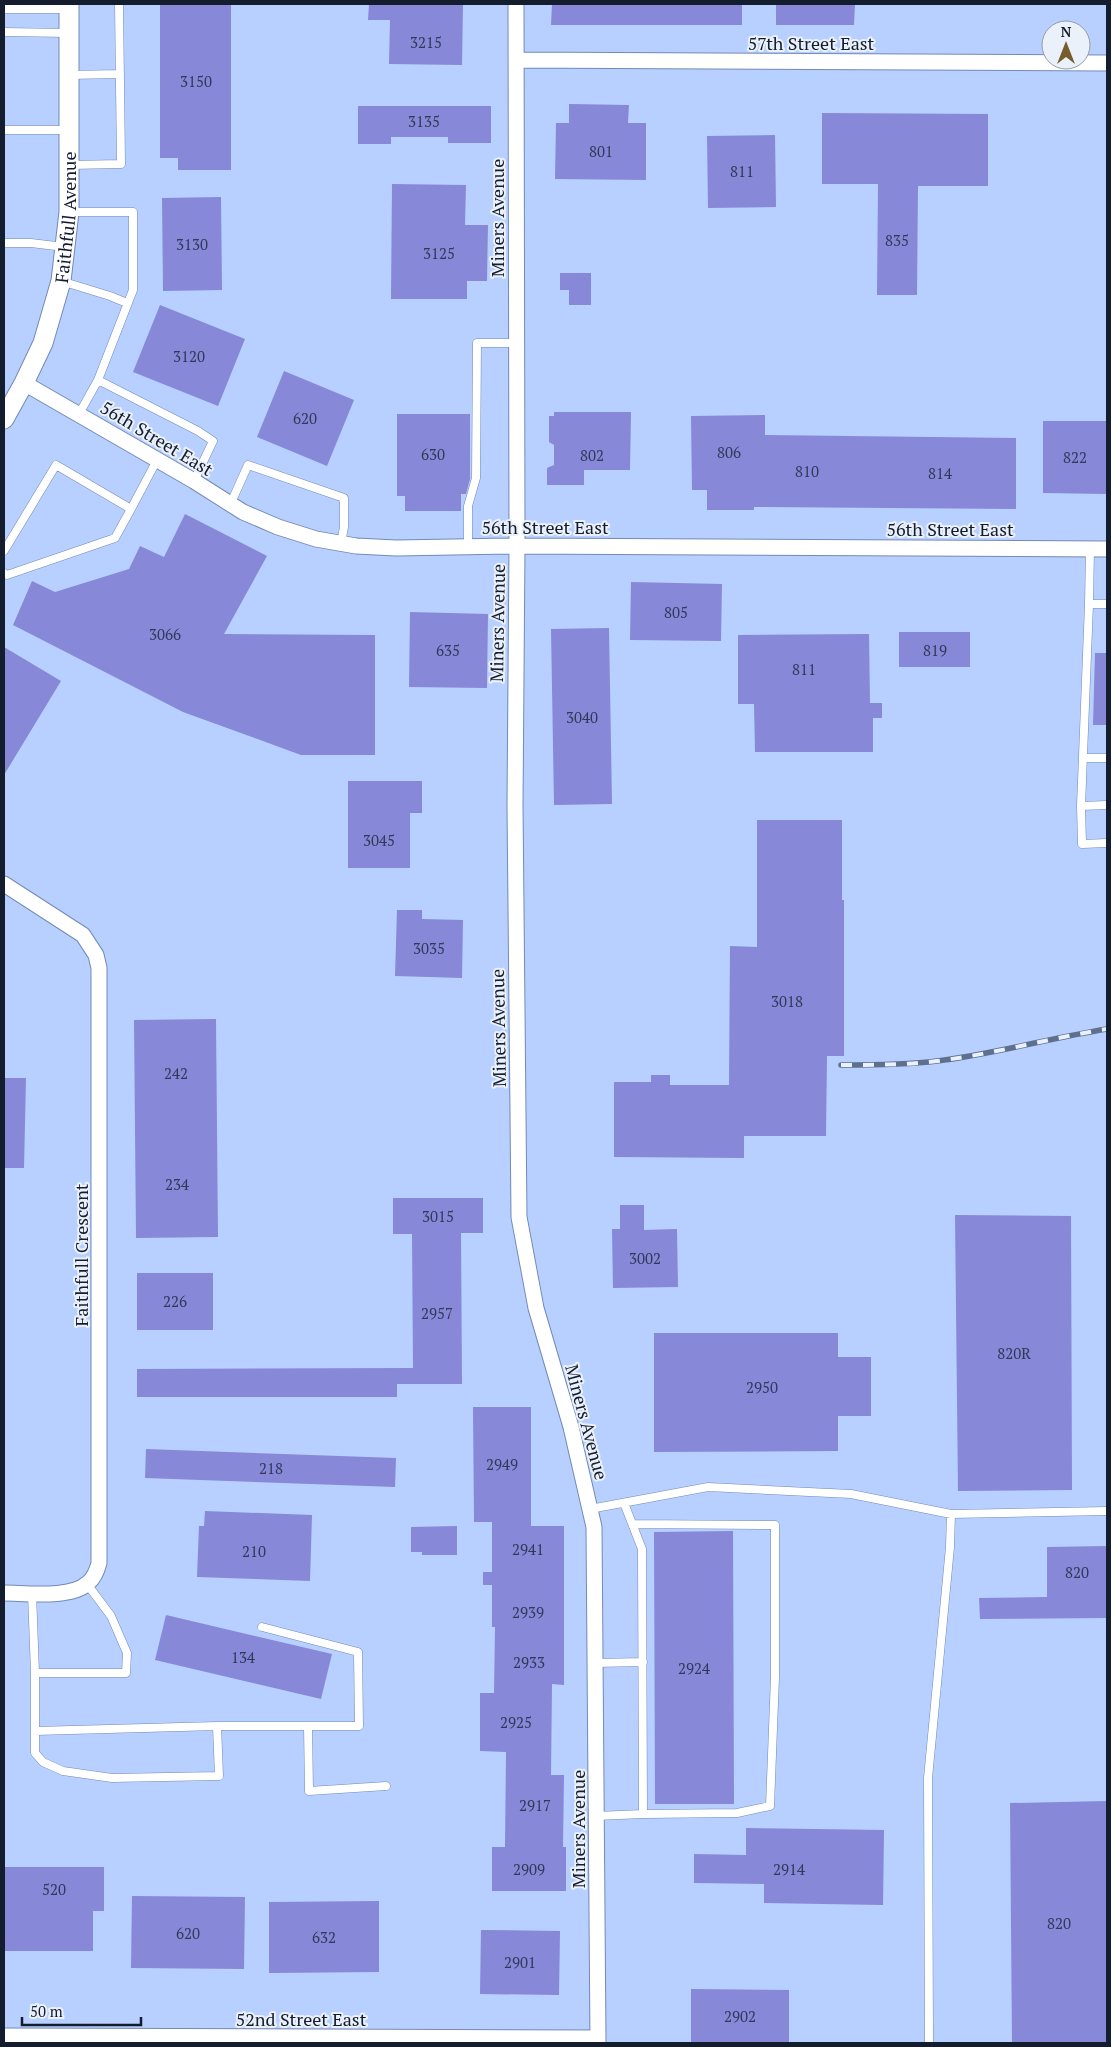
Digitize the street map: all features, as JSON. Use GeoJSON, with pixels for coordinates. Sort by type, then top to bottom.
{"type":"FeatureCollection","features":[{"type":"Feature","properties":{"kind":"street","name":"Miners Avenue"},"geometry":{"type":"LineString","coordinates":[[516,4],[517,546],[515,815],[519,1217],[536,1308],[571,1427],[594,1527],[598,2041]]}},
{"type":"Feature","properties":{"kind":"street","name":"Faithfull Avenue"},"geometry":{"type":"LineString","coordinates":[[7,407],[24,383],[43,343],[61,281],[70,212],[69,6]]}},
{"type":"Feature","properties":{"kind":"street","name":"57th Street East"},"geometry":{"type":"LineString","coordinates":[[516,60],[1107,63]]}},
{"type":"Feature","properties":{"kind":"street","name":"56th Street East"},"geometry":{"type":"LineString","coordinates":[[24,383],[194,481],[230,505],[278,527],[316,539],[341,543],[396,548],[517,546],[1107,549]]}},
{"type":"Feature","properties":{"kind":"street","name":"Faithfull Crescent"},"geometry":{"type":"LineString","coordinates":[[4,884],[83,935],[96,955],[99,968],[99,1563],[95,1575],[87,1584]]}},
{"type":"Feature","properties":{"kind":"street"},"geometry":{"type":"LineString","coordinates":[[4,1593],[63,1593],[76,1590],[87,1584]]}},
{"type":"Feature","properties":{"kind":"street","name":"52nd Street East"},"geometry":{"type":"LineString","coordinates":[[4,2036],[598,2041]]}},
{"type":"Feature","properties":{"kind":"lane"},"geometry":{"type":"LineString","coordinates":[[70,165],[121,164],[120,4]]}},
{"type":"Feature","properties":{"kind":"lane"},"geometry":{"type":"LineString","coordinates":[[4,9],[69,6]]}},
{"type":"Feature","properties":{"kind":"lane"},"geometry":{"type":"LineString","coordinates":[[4,32],[69,32]]}},
{"type":"Feature","properties":{"kind":"lane"},"geometry":{"type":"LineString","coordinates":[[69,75],[120,74]]}},
{"type":"Feature","properties":{"kind":"lane"},"geometry":{"type":"LineString","coordinates":[[4,130],[69,130]]}},
{"type":"Feature","properties":{"kind":"lane"},"geometry":{"type":"LineString","coordinates":[[70,212],[133,212],[133,290],[98,380],[79,414]]}},
{"type":"Feature","properties":{"kind":"lane"},"geometry":{"type":"LineString","coordinates":[[4,243],[31,243],[66,247]]}},
{"type":"Feature","properties":{"kind":"lane"},"geometry":{"type":"LineString","coordinates":[[61,281],[128,303]]}},
{"type":"Feature","properties":{"kind":"lane"},"geometry":{"type":"LineString","coordinates":[[468,546],[468,506],[476,478],[476,343],[516,343]]}},
{"type":"Feature","properties":{"kind":"lane"},"geometry":{"type":"LineString","coordinates":[[98,380],[198,431],[213,441],[194,481]]}},
{"type":"Feature","properties":{"kind":"lane"},"geometry":{"type":"LineString","coordinates":[[4,573],[7,575],[115,538],[157,460]]}},
{"type":"Feature","properties":{"kind":"lane"},"geometry":{"type":"LineString","coordinates":[[4,551],[56,465],[131,509]]}},
{"type":"Feature","properties":{"kind":"lane"},"geometry":{"type":"LineString","coordinates":[[230,505],[248,465],[344,498],[344,527],[341,543]]}},
{"type":"Feature","properties":{"kind":"lane"},"geometry":{"type":"LineString","coordinates":[[1090,549],[1081,806],[1082,844],[1107,843]]}},
{"type":"Feature","properties":{"kind":"lane"},"geometry":{"type":"LineString","coordinates":[[1089,604],[1107,604]]}},
{"type":"Feature","properties":{"kind":"lane"},"geometry":{"type":"LineString","coordinates":[[1083,758],[1107,758]]}},
{"type":"Feature","properties":{"kind":"lane"},"geometry":{"type":"LineString","coordinates":[[1081,806],[1107,805]]}},
{"type":"Feature","properties":{"kind":"lane"},"geometry":{"type":"LineString","coordinates":[[590,1509],[708,1487],[851,1494],[951,1514],[1107,1510]]}},
{"type":"Feature","properties":{"kind":"lane"},"geometry":{"type":"LineString","coordinates":[[624,1503],[642,1549],[643,1814]]}},
{"type":"Feature","properties":{"kind":"lane"},"geometry":{"type":"LineString","coordinates":[[929,2043],[928,1778],[950,1547],[951,1514]]}},
{"type":"Feature","properties":{"kind":"lane"},"geometry":{"type":"LineString","coordinates":[[596,1816],[738,1813],[770,1806],[774,1677],[775,1525],[633,1524]]}},
{"type":"Feature","properties":{"kind":"lane"},"geometry":{"type":"LineString","coordinates":[[35,1673],[126,1673],[126,1652],[119,1634],[111,1616],[87,1584]]}},
{"type":"Feature","properties":{"kind":"lane"},"geometry":{"type":"LineString","coordinates":[[32,1593],[36,1753],[44,1762],[63,1771],[112,1778],[219,1776],[217,1726]]}},
{"type":"Feature","properties":{"kind":"lane"},"geometry":{"type":"LineString","coordinates":[[35,1731],[217,1726],[359,1726],[358,1652],[262,1627]]}},
{"type":"Feature","properties":{"kind":"lane"},"geometry":{"type":"LineString","coordinates":[[595,1663],[643,1662]]}},
{"type":"Feature","properties":{"kind":"lane"},"geometry":{"type":"LineString","coordinates":[[308,1726],[309,1791],[386,1786]]}},
{"type":"Feature","properties":{"kind":"building"},"geometry":{"type":"Polygon","coordinates":[[[160,4],[231,4],[231,170],[178,170],[178,158],[160,158],[160,4]]]}},
{"type":"Feature","properties":{"kind":"building"},"geometry":{"type":"Polygon","coordinates":[[[369,4],[463,4],[462,65],[389,64],[390,20],[368,20],[369,4]]]}},
{"type":"Feature","properties":{"kind":"building"},"geometry":{"type":"Polygon","coordinates":[[[552,4],[742,4],[742,25],[551,25],[552,4]]]}},
{"type":"Feature","properties":{"kind":"building"},"geometry":{"type":"Polygon","coordinates":[[[776,4],[855,4],[854,25],[776,25],[776,4]]]}},
{"type":"Feature","properties":{"kind":"building"},"geometry":{"type":"Polygon","coordinates":[[[569,104],[629,105],[628,123],[646,123],[646,180],[555,179],[556,123],[569,123],[569,104]]]}},
{"type":"Feature","properties":{"kind":"building"},"geometry":{"type":"Polygon","coordinates":[[[358,106],[491,106],[491,143],[448,143],[448,137],[391,137],[391,144],[358,144],[358,106]]]}},
{"type":"Feature","properties":{"kind":"building"},"geometry":{"type":"Polygon","coordinates":[[[822,113],[988,114],[988,186],[918,186],[917,295],[877,295],[878,184],[822,184],[822,113]]]}},
{"type":"Feature","properties":{"kind":"building"},"geometry":{"type":"Polygon","coordinates":[[[775,135],[776,207],[708,208],[707,136],[775,135]]]}},
{"type":"Feature","properties":{"kind":"building"},"geometry":{"type":"Polygon","coordinates":[[[392,184],[466,185],[465,225],[488,225],[487,281],[467,281],[467,299],[391,299],[392,184]]]}},
{"type":"Feature","properties":{"kind":"building"},"geometry":{"type":"Polygon","coordinates":[[[221,197],[222,290],[163,291],[162,198],[221,197]]]}},
{"type":"Feature","properties":{"kind":"building"},"geometry":{"type":"Polygon","coordinates":[[[560,273],[591,273],[591,305],[569,305],[569,290],[560,290],[560,273]]]}},
{"type":"Feature","properties":{"kind":"building"},"geometry":{"type":"Polygon","coordinates":[[[160,305],[245,339],[218,406],[133,372],[160,305]]]}},
{"type":"Feature","properties":{"kind":"building"},"geometry":{"type":"Polygon","coordinates":[[[284,371],[354,400],[327,466],[257,437],[284,371]]]}},
{"type":"Feature","properties":{"kind":"building"},"geometry":{"type":"Polygon","coordinates":[[[554,412],[631,412],[630,470],[584,470],[584,485],[547,485],[547,468],[554,465],[554,445],[549,442],[549,416],[554,416],[554,412]]]}},
{"type":"Feature","properties":{"kind":"building"},"geometry":{"type":"Polygon","coordinates":[[[397,414],[470,414],[470,479],[466,494],[461,494],[461,511],[405,511],[405,496],[397,496],[397,414]]]}},
{"type":"Feature","properties":{"kind":"building"},"geometry":{"type":"Polygon","coordinates":[[[765,415],[765,435],[1016,438],[1016,509],[754,507],[754,510],[707,510],[707,490],[692,490],[691,416],[765,415]]]}},
{"type":"Feature","properties":{"kind":"building"},"geometry":{"type":"Polygon","coordinates":[[[1043,421],[1107,421],[1107,494],[1043,493],[1043,421]]]}},
{"type":"Feature","properties":{"kind":"building"},"geometry":{"type":"Polygon","coordinates":[[[185,514],[267,556],[224,634],[375,635],[375,755],[301,755],[183,712],[13,625],[32,581],[55,592],[129,569],[140,546],[164,557],[185,514]]]}},
{"type":"Feature","properties":{"kind":"building"},"geometry":{"type":"Polygon","coordinates":[[[631,582],[722,584],[721,641],[630,640],[631,582]]]}},
{"type":"Feature","properties":{"kind":"building"},"geometry":{"type":"Polygon","coordinates":[[[410,612],[488,614],[487,688],[409,687],[410,612]]]}},
{"type":"Feature","properties":{"kind":"building"},"geometry":{"type":"Polygon","coordinates":[[[609,628],[612,804],[554,805],[551,629],[609,628]]]}},
{"type":"Feature","properties":{"kind":"building"},"geometry":{"type":"Polygon","coordinates":[[[899,632],[970,632],[970,667],[899,667],[899,632]]]}},
{"type":"Feature","properties":{"kind":"building"},"geometry":{"type":"Polygon","coordinates":[[[869,634],[870,703],[882,703],[882,718],[873,718],[873,752],[755,752],[754,704],[738,704],[738,635],[869,634]]]}},
{"type":"Feature","properties":{"kind":"building"},"geometry":{"type":"Polygon","coordinates":[[[4,647],[61,681],[4,775],[4,647]]]}},
{"type":"Feature","properties":{"kind":"building"},"geometry":{"type":"Polygon","coordinates":[[[1095,653],[1107,653],[1107,725],[1093,725],[1095,653]]]}},
{"type":"Feature","properties":{"kind":"building"},"geometry":{"type":"Polygon","coordinates":[[[348,781],[422,781],[422,813],[410,813],[410,868],[348,868],[348,781]]]}},
{"type":"Feature","properties":{"kind":"building"},"geometry":{"type":"Polygon","coordinates":[[[757,820],[842,820],[844,1056],[827,1056],[826,1136],[744,1136],[744,1158],[614,1157],[614,1082],[651,1082],[651,1075],[670,1075],[670,1085],[729,1085],[730,946],[757,947],[757,820]]]}},
{"type":"Feature","properties":{"kind":"building"},"geometry":{"type":"Polygon","coordinates":[[[397,910],[422,910],[422,919],[463,920],[462,978],[395,976],[397,910]]]}},
{"type":"Feature","properties":{"kind":"building"},"geometry":{"type":"Polygon","coordinates":[[[216,1019],[218,1237],[136,1238],[134,1020],[216,1019]]]}},
{"type":"Feature","properties":{"kind":"building"},"geometry":{"type":"Polygon","coordinates":[[[4,1078],[26,1078],[24,1168],[4,1168],[4,1078]]]}},
{"type":"Feature","properties":{"kind":"building"},"geometry":{"type":"Polygon","coordinates":[[[393,1198],[483,1198],[483,1233],[461,1233],[462,1384],[397,1384],[397,1397],[137,1397],[137,1369],[413,1368],[412,1234],[393,1234],[393,1198]]]}},
{"type":"Feature","properties":{"kind":"building"},"geometry":{"type":"Polygon","coordinates":[[[620,1205],[644,1205],[644,1230],[677,1229],[678,1287],[613,1288],[612,1229],[620,1229],[620,1205]]]}},
{"type":"Feature","properties":{"kind":"building"},"geometry":{"type":"Polygon","coordinates":[[[955,1215],[1071,1216],[1072,1490],[958,1491],[955,1215]]]}},
{"type":"Feature","properties":{"kind":"building"},"geometry":{"type":"Polygon","coordinates":[[[137,1273],[213,1273],[213,1330],[137,1330],[137,1273]]]}},
{"type":"Feature","properties":{"kind":"building"},"geometry":{"type":"Polygon","coordinates":[[[654,1333],[838,1333],[838,1357],[871,1357],[871,1416],[838,1416],[838,1451],[654,1452],[654,1333]]]}},
{"type":"Feature","properties":{"kind":"building"},"geometry":{"type":"Polygon","coordinates":[[[473,1407],[531,1407],[531,1526],[564,1526],[564,1685],[552,1684],[551,1775],[564,1775],[563,1847],[566,1847],[566,1891],[492,1891],[492,1847],[505,1847],[506,1752],[480,1751],[480,1693],[494,1693],[495,1627],[492,1627],[492,1585],[483,1585],[483,1572],[492,1572],[492,1522],[474,1522],[473,1407]]]}},
{"type":"Feature","properties":{"kind":"building"},"geometry":{"type":"Polygon","coordinates":[[[146,1449],[396,1458],[395,1487],[145,1478],[146,1449]]]}},
{"type":"Feature","properties":{"kind":"building"},"geometry":{"type":"Polygon","coordinates":[[[205,1511],[312,1515],[310,1581],[197,1577],[199,1526],[204,1526],[205,1511]]]}},
{"type":"Feature","properties":{"kind":"building"},"geometry":{"type":"Polygon","coordinates":[[[457,1526],[457,1555],[422,1555],[422,1552],[411,1552],[411,1527],[457,1526]]]}},
{"type":"Feature","properties":{"kind":"building"},"geometry":{"type":"Polygon","coordinates":[[[733,1531],[734,1804],[655,1804],[654,1532],[733,1531]]]}},
{"type":"Feature","properties":{"kind":"building"},"geometry":{"type":"Polygon","coordinates":[[[1107,1546],[1107,1618],[980,1619],[979,1598],[1047,1597],[1047,1547],[1107,1546]]]}},
{"type":"Feature","properties":{"kind":"building"},"geometry":{"type":"Polygon","coordinates":[[[166,1615],[332,1654],[321,1699],[155,1660],[166,1615]]]}},
{"type":"Feature","properties":{"kind":"building"},"geometry":{"type":"Polygon","coordinates":[[[1107,1801],[1107,2043],[1012,2043],[1010,1803],[1107,1801]]]}},
{"type":"Feature","properties":{"kind":"building"},"geometry":{"type":"Polygon","coordinates":[[[746,1828],[884,1830],[883,1905],[764,1903],[764,1884],[694,1883],[694,1854],[746,1855],[746,1828]]]}},
{"type":"Feature","properties":{"kind":"building"},"geometry":{"type":"Polygon","coordinates":[[[4,1867],[104,1867],[104,1911],[93,1911],[93,1951],[4,1951],[4,1867]]]}},
{"type":"Feature","properties":{"kind":"building"},"geometry":{"type":"Polygon","coordinates":[[[132,1896],[245,1897],[244,1969],[131,1968],[132,1896]]]}},
{"type":"Feature","properties":{"kind":"building"},"geometry":{"type":"Polygon","coordinates":[[[379,1901],[379,1972],[269,1973],[269,1902],[379,1901]]]}},
{"type":"Feature","properties":{"kind":"building"},"geometry":{"type":"Polygon","coordinates":[[[481,1930],[560,1931],[559,1995],[480,1994],[481,1930]]]}},
{"type":"Feature","properties":{"kind":"building"},"geometry":{"type":"Polygon","coordinates":[[[691,1989],[789,1990],[789,2043],[691,2043],[691,1989]]]}},
{"type":"Feature","properties":{"kind":"railway"},"geometry":{"type":"LineString","coordinates":[[841,1065],[937,1061],[1107,1029]]}}]}
